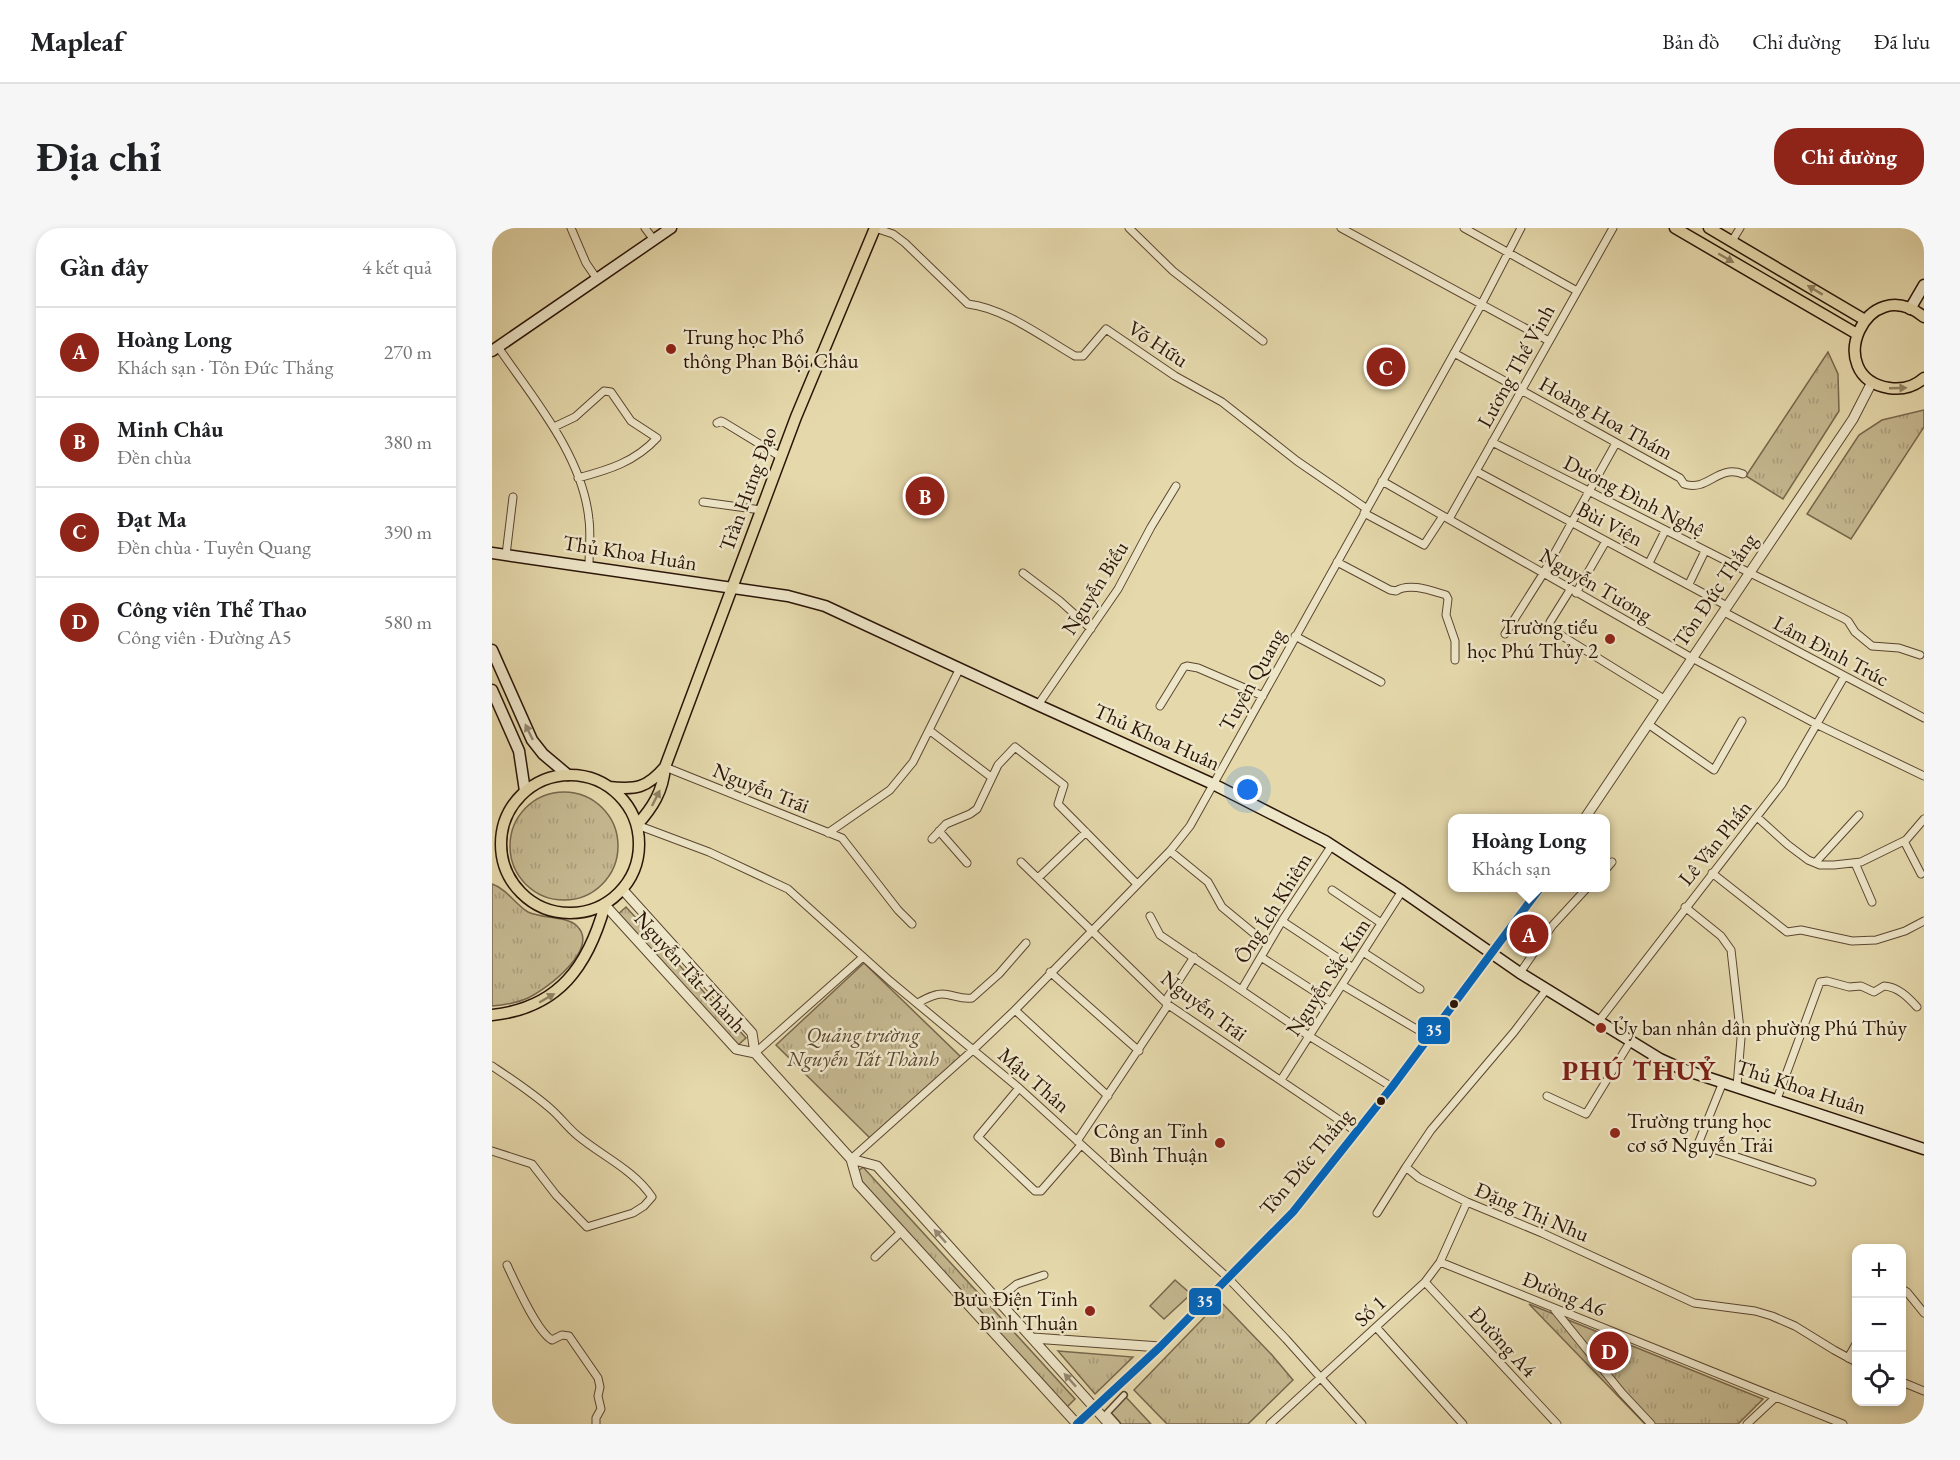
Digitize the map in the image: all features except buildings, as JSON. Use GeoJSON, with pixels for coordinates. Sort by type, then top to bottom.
{"type":"FeatureCollection","features":[{"type":"Feature","properties":{"kind":"main road"},"geometry":{"type":"LineString","coordinates":[[495,349],[671,228]]}},
{"type":"Feature","properties":{"kind":"main road","name":"Trần Hưng Đạo"},"geometry":{"type":"LineString","coordinates":[[637,825],[654,804],[660,792],[665,767],[796,417],[875,228]]}},
{"type":"Feature","properties":{"kind":"main road"},"geometry":{"type":"LineString","coordinates":[[1675,228],[1857,334]]}},
{"type":"Feature","properties":{"kind":"main road"},"geometry":{"type":"LineString","coordinates":[[1709,228],[1865,320]]}},
{"type":"Feature","properties":{"kind":"main road"},"geometry":{"type":"LineString","coordinates":[[1910,309],[1924,285]]}},
{"type":"Feature","properties":{"kind":"main road"},"geometry":{"type":"LineString","coordinates":[[1923,382],[1896,389],[1872,382],[1856,361],[1854,347],[1857,334],[1865,320],[1886,307],[1898,306],[1910,309],[1924,317]]}},
{"type":"Feature","properties":{"kind":"main road","name":"Thủ Khoa Huân"},"geometry":{"type":"LineString","coordinates":[[492,553],[788,596],[825,606],[1213,784],[1332,845],[1402,891],[1491,955],[1660,1059],[1682,1069],[1924,1149]]}},
{"type":"Feature","properties":{"kind":"main road"},"geometry":{"type":"LineString","coordinates":[[492,650],[532,740],[543,754],[568,775]]}},
{"type":"Feature","properties":{"kind":"main road"},"geometry":{"type":"LineString","coordinates":[[492,690],[519,751],[525,791]]}},
{"type":"Feature","properties":{"kind":"main road"},"geometry":{"type":"LineString","coordinates":[[609,787],[637,788],[656,778],[665,767]]}},
{"type":"Feature","properties":{"kind":"main road"},"geometry":{"type":"LineString","coordinates":[[492,845],[512,807],[525,791],[550,778],[568,775],[583,776],[609,787],[627,804],[637,825],[640,848],[635,871],[623,890],[605,905],[591,911],[562,913],[548,910],[523,894],[510,877],[502,856],[503,827]]}},
{"type":"Feature","properties":{"kind":"main road"},"geometry":{"type":"LineString","coordinates":[[492,1015],[531,1006],[557,992],[579,967],[590,948],[605,905]]}},
{"type":"Feature","properties":{"kind":"street"},"geometry":{"type":"LineString","coordinates":[[571,228],[586,263],[597,279]]}},
{"type":"Feature","properties":{"kind":"street"},"geometry":{"type":"LineString","coordinates":[[645,228],[654,240]]}},
{"type":"Feature","properties":{"kind":"street","name":"Võ Hữu"},"geometry":{"type":"LineString","coordinates":[[875,228],[893,234],[968,304],[982,306],[1005,316],[1075,356],[1083,356],[1106,329],[1175,376],[1222,402],[1365,511]]}},
{"type":"Feature","properties":{"kind":"street"},"geometry":{"type":"LineString","coordinates":[[1129,228],[1173,271],[1263,340]]}},
{"type":"Feature","properties":{"kind":"street"},"geometry":{"type":"LineString","coordinates":[[1341,228],[1549,341]]}},
{"type":"Feature","properties":{"kind":"street"},"geometry":{"type":"LineString","coordinates":[[1464,228],[1577,291]]}},
{"type":"Feature","properties":{"kind":"street","name":"Tuyên Quang"},"geometry":{"type":"LineString","coordinates":[[851,1159],[1015,1011],[1050,972],[1170,850],[1196,817],[1481,305],[1521,228]]}},
{"type":"Feature","properties":{"kind":"street","name":"Lương Thế Vinh"},"geometry":{"type":"LineString","coordinates":[[1365,511],[1424,545],[1446,518],[1476,471],[1613,228]]}},
{"type":"Feature","properties":{"kind":"street"},"geometry":{"type":"LineString","coordinates":[[1732,241],[1740,228]]}},
{"type":"Feature","properties":{"kind":"street"},"geometry":{"type":"LineString","coordinates":[[495,349],[554,427],[578,478],[589,518],[589,566]]}},
{"type":"Feature","properties":{"kind":"street","name":"Hoàng Hoa Thám"},"geometry":{"type":"LineString","coordinates":[[1454,353],[1680,478],[1684,484],[1690,486],[1705,483],[1733,470],[1743,474]]}},
{"type":"Feature","properties":{"kind":"street","name":"Tôn Đức Thắng"},"geometry":{"type":"LineString","coordinates":[[1589,814],[1852,419],[1872,382]]}},
{"type":"Feature","properties":{"kind":"street"},"geometry":{"type":"LineString","coordinates":[[554,427],[575,417],[608,390],[631,422],[657,438],[637,456],[615,467],[578,478]]}},
{"type":"Feature","properties":{"kind":"street"},"geometry":{"type":"LineString","coordinates":[[717,423],[725,423],[781,457]]}},
{"type":"Feature","properties":{"kind":"street","name":"Dương Đình Nghệ"},"geometry":{"type":"LineString","coordinates":[[1492,442],[1665,531],[1843,618],[1872,646],[1899,648],[1920,655]]}},
{"type":"Feature","properties":{"kind":"street"},"geometry":{"type":"LineString","coordinates":[[1505,634],[1543,574],[1616,442]]}},
{"type":"Feature","properties":{"kind":"street","name":"Bùi Viện"},"geometry":{"type":"LineString","coordinates":[[1476,471],[1689,584],[1726,609]]}},
{"type":"Feature","properties":{"kind":"street","name":"Nguyễn Tương"},"geometry":{"type":"LineString","coordinates":[[1382,482],[1692,658],[1818,725],[1924,776]]}},
{"type":"Feature","properties":{"kind":"street","name":"Nguyễn Biểu"},"geometry":{"type":"LineString","coordinates":[[1038,705],[1118,589],[1176,486]]}},
{"type":"Feature","properties":{"kind":"street"},"geometry":{"type":"LineString","coordinates":[[506,555],[513,497]]}},
{"type":"Feature","properties":{"kind":"street"},"geometry":{"type":"LineString","coordinates":[[703,502],[761,510]]}},
{"type":"Feature","properties":{"kind":"street"},"geometry":{"type":"LineString","coordinates":[[1649,563],[1665,531]]}},
{"type":"Feature","properties":{"kind":"street"},"geometry":{"type":"LineString","coordinates":[[1606,541],[1573,592],[1550,622],[1551,629],[1664,699]]}},
{"type":"Feature","properties":{"kind":"street"},"geometry":{"type":"LineString","coordinates":[[1689,584],[1706,551]]}},
{"type":"Feature","properties":{"kind":"street"},"geometry":{"type":"LineString","coordinates":[[1337,562],[1390,590],[1396,591],[1401,587],[1446,595],[1448,599],[1446,615],[1455,640],[1455,660]]}},
{"type":"Feature","properties":{"kind":"street"},"geometry":{"type":"LineString","coordinates":[[1023,573],[1060,601],[1091,629]]}},
{"type":"Feature","properties":{"kind":"street","name":"Lâm Đình Trúc"},"geometry":{"type":"LineString","coordinates":[[1726,609],[1844,677],[1924,718]]}},
{"type":"Feature","properties":{"kind":"street"},"geometry":{"type":"LineString","coordinates":[[1295,636],[1381,682]]}},
{"type":"Feature","properties":{"kind":"street"},"geometry":{"type":"LineString","coordinates":[[1160,706],[1184,667],[1187,666],[1198,668],[1263,696]]}},
{"type":"Feature","properties":{"kind":"street"},"geometry":{"type":"LineString","coordinates":[[828,833],[890,790],[913,762],[960,668]]}},
{"type":"Feature","properties":{"kind":"street","name":"Lê Văn Phấn"},"geometry":{"type":"LineString","coordinates":[[1598,1022],[1782,784],[1844,677]]}},
{"type":"Feature","properties":{"kind":"street"},"geometry":{"type":"LineString","coordinates":[[1648,724],[1714,770],[1742,721]]}},
{"type":"Feature","properties":{"kind":"street"},"geometry":{"type":"LineString","coordinates":[[929,730],[991,777]]}},
{"type":"Feature","properties":{"kind":"street"},"geometry":{"type":"LineString","coordinates":[[932,839],[946,824],[976,809],[998,765],[1015,747],[1064,785],[1058,804],[1136,883]]}},
{"type":"Feature","properties":{"kind":"street","name":"Nguyễn Trãi"},"geometry":{"type":"LineString","coordinates":[[665,767],[842,838],[898,910],[912,924]]}},
{"type":"Feature","properties":{"kind":"street"},"geometry":{"type":"LineString","coordinates":[[1815,863],[1859,814]]}},
{"type":"Feature","properties":{"kind":"street"},"geometry":{"type":"LineString","coordinates":[[1758,817],[1788,845],[1815,863],[1834,865],[1855,863],[1904,841],[1911,836],[1924,819]]}},
{"type":"Feature","properties":{"kind":"street","name":"Mậu Thân"},"geometry":{"type":"LineString","coordinates":[[637,825],[709,852],[788,889],[863,957],[1019,1088],[1228,1278],[1362,1424]]}},
{"type":"Feature","properties":{"kind":"street"},"geometry":{"type":"LineString","coordinates":[[939,831],[967,863]]}},
{"type":"Feature","properties":{"kind":"street"},"geometry":{"type":"LineString","coordinates":[[1038,878],[1086,832]]}},
{"type":"Feature","properties":{"kind":"street"},"geometry":{"type":"LineString","coordinates":[[1904,841],[1921,874]]}},
{"type":"Feature","properties":{"kind":"street","name":"Ông Ích Khiêm"},"geometry":{"type":"LineString","coordinates":[[1242,989],[1282,921],[1332,845]]}},
{"type":"Feature","properties":{"kind":"street"},"geometry":{"type":"LineString","coordinates":[[1170,850],[1208,882],[1222,907],[1268,945]]}},
{"type":"Feature","properties":{"kind":"street","name":"Nguyễn Trãi"},"geometry":{"type":"LineString","coordinates":[[1021,862],[1167,1004],[1357,1132]]}},
{"type":"Feature","properties":{"kind":"street"},"geometry":{"type":"LineString","coordinates":[[1855,863],[1872,902]]}},
{"type":"Feature","properties":{"kind":"street"},"geometry":{"type":"LineString","coordinates":[[1712,873],[1787,932],[1801,930],[1852,941],[1876,940],[1905,931],[1924,921]]}},
{"type":"Feature","properties":{"kind":"street","name":"Nguyễn Tất Thành"},"geometry":{"type":"LineString","coordinates":[[623,890],[752,1033],[755,1053],[851,1159],[858,1184],[1077,1424]]}},
{"type":"Feature","properties":{"kind":"street"},"geometry":{"type":"LineString","coordinates":[[1332,891],[1381,923]]}},
{"type":"Feature","properties":{"kind":"street","name":"Nguyễn Sắc Kim"},"geometry":{"type":"LineString","coordinates":[[1281,1080],[1402,891]]}},
{"type":"Feature","properties":{"kind":"street","name":"Tôn Đức Thắng"},"geometry":{"type":"LineString","coordinates":[[1077,1424],[1160,1347],[1293,1212],[1392,1088],[1537,892]]}},
{"type":"Feature","properties":{"kind":"street"},"geometry":{"type":"LineString","coordinates":[[1520,973],[1557,919],[1583,892]]}},
{"type":"Feature","properties":{"kind":"street","name":"Nguyễn Tất Thành"},"geometry":{"type":"LineString","coordinates":[[605,905],[736,1049],[755,1053]]}},
{"type":"Feature","properties":{"kind":"street"},"geometry":{"type":"LineString","coordinates":[[1685,907],[1721,936],[1731,950],[1741,1038],[1737,1086]]}},
{"type":"Feature","properties":{"kind":"street"},"geometry":{"type":"LineString","coordinates":[[1150,916],[1157,932],[1309,1036],[1392,1088]]}},
{"type":"Feature","properties":{"kind":"street"},"geometry":{"type":"LineString","coordinates":[[1282,921],[1353,968]]}},
{"type":"Feature","properties":{"kind":"street"},"geometry":{"type":"LineString","coordinates":[[918,1004],[937,994],[967,999],[978,995],[1026,943]]}},
{"type":"Feature","properties":{"kind":"street"},"geometry":{"type":"LineString","coordinates":[[1363,952],[1420,989]]}},
{"type":"Feature","properties":{"kind":"street"},"geometry":{"type":"LineString","coordinates":[[755,1053],[863,957]]}},
{"type":"Feature","properties":{"kind":"street"},"geometry":{"type":"LineString","coordinates":[[1019,1088],[978,1137],[1035,1191],[1041,1191],[1079,1143],[1139,1051],[1167,1004],[1168,997],[1194,957]]}},
{"type":"Feature","properties":{"kind":"street"},"geometry":{"type":"LineString","coordinates":[[1261,957],[1331,1002]]}},
{"type":"Feature","properties":{"kind":"street"},"geometry":{"type":"LineString","coordinates":[[1050,972],[1139,1051]]}},
{"type":"Feature","properties":{"kind":"street"},"geometry":{"type":"LineString","coordinates":[[1777,1099],[1820,982],[1827,981],[1849,987],[1861,986],[1875,992],[1884,986],[1889,986],[1903,993],[1917,1007]]}},
{"type":"Feature","properties":{"kind":"street"},"geometry":{"type":"LineString","coordinates":[[1342,985],[1430,1037]]}},
{"type":"Feature","properties":{"kind":"street"},"geometry":{"type":"LineString","coordinates":[[1377,1213],[1431,1130],[1514,1032],[1546,990]]}},
{"type":"Feature","properties":{"kind":"street"},"geometry":{"type":"LineString","coordinates":[[1015,1011],[1108,1096]]}},
{"type":"Feature","properties":{"kind":"street"},"geometry":{"type":"LineString","coordinates":[[1547,1096],[1586,1114],[1630,1042]]}},
{"type":"Feature","properties":{"kind":"street"},"geometry":{"type":"LineString","coordinates":[[492,1066],[526,1089],[552,1110],[578,1136],[636,1178],[652,1197],[645,1206],[633,1213],[586,1227],[556,1195],[532,1164],[492,1150]]}},
{"type":"Feature","properties":{"kind":"street"},"geometry":{"type":"LineString","coordinates":[[1723,1082],[1698,1143],[1812,1182]]}},
{"type":"Feature","properties":{"kind":"street","name":"Nguyễn Tất Thành"},"geometry":{"type":"LineString","coordinates":[[851,1159],[877,1166],[1109,1424]]}},
{"type":"Feature","properties":{"kind":"street","name":"Đặng Thị Nhu"},"geometry":{"type":"LineString","coordinates":[[1406,1167],[1419,1178],[1467,1203],[1542,1233],[1694,1303],[1755,1311],[1772,1316],[1795,1326],[1852,1360]]}},
{"type":"Feature","properties":{"kind":"street","name":"Số 1"},"geometry":{"type":"LineString","coordinates":[[1270,1424],[1425,1282],[1440,1262],[1467,1203]]}},
{"type":"Feature","properties":{"kind":"street"},"geometry":{"type":"LineString","coordinates":[[875,1257],[902,1231]]}},
{"type":"Feature","properties":{"kind":"street","name":"Đường A6"},"geometry":{"type":"LineString","coordinates":[[1440,1262],[1843,1424]]}},
{"type":"Feature","properties":{"kind":"street"},"geometry":{"type":"LineString","coordinates":[[507,1265],[523,1299],[546,1336],[552,1340],[562,1335],[569,1336],[598,1378],[601,1409],[596,1418],[596,1424]]}},
{"type":"Feature","properties":{"kind":"street"},"geometry":{"type":"LineString","coordinates":[[997,1300],[1017,1284],[1044,1275]]}},
{"type":"Feature","properties":{"kind":"street","name":"Đường A4"},"geometry":{"type":"LineString","coordinates":[[1425,1282],[1557,1424]]}},
{"type":"Feature","properties":{"kind":"street"},"geometry":{"type":"LineString","coordinates":[[1906,1291],[1924,1313]]}},
{"type":"Feature","properties":{"kind":"street"},"geometry":{"type":"LineString","coordinates":[[1552,1307],[1622,1393],[1651,1424]]}},
{"type":"Feature","properties":{"kind":"street"},"geometry":{"type":"LineString","coordinates":[[1376,1327],[1463,1424]]}},
{"type":"Feature","properties":{"kind":"street"},"geometry":{"type":"LineString","coordinates":[[1033,1338],[1160,1347]]}},
{"type":"Feature","properties":{"kind":"street"},"geometry":{"type":"LineString","coordinates":[[1848,1358],[1852,1352]]}},
{"type":"Feature","properties":{"kind":"street"},"geometry":{"type":"LineString","coordinates":[[1906,1384],[1924,1391]]}},
{"type":"Feature","properties":{"kind":"street"},"geometry":{"type":"LineString","coordinates":[[1117,1424],[1107,1413],[1124,1395]]}},
{"type":"Feature","properties":{"kind":"street"},"geometry":{"type":"LineString","coordinates":[[1747,1424],[1776,1397]]}},
{"type":"Feature","properties":{"kind":"green space"},"geometry":{"type":"Polygon","coordinates":[[[1828,352],[1838,374],[1839,411],[1783,499],[1746,476],[1828,352]]]}},
{"type":"Feature","properties":{"kind":"green space"},"geometry":{"type":"Polygon","coordinates":[[[1924,410],[1924,427],[1851,539],[1807,514],[1859,435],[1882,420],[1924,410]]]}},
{"type":"Feature","properties":{"kind":"green space"},"geometry":{"type":"Polygon","coordinates":[[[564,792],[585,796],[602,808],[614,825],[618,846],[614,867],[602,884],[585,896],[564,900],[543,896],[526,884],[514,867],[510,846],[514,825],[526,808],[543,796],[564,792]]]}},
{"type":"Feature","properties":{"kind":"green space"},"geometry":{"type":"Polygon","coordinates":[[[492,884],[502,889],[528,912],[573,923],[582,935],[582,946],[577,957],[568,967],[537,993],[524,1000],[492,1006],[492,884]]]}},
{"type":"Feature","properties":{"kind":"green space"},"geometry":{"type":"Polygon","coordinates":[[[626,907],[746,1038],[736,1047],[617,915],[626,907]]]}},
{"type":"Feature","properties":{"kind":"green space","name":"Quảng trường Nguyễn Tất Thành"},"geometry":{"type":"Polygon","coordinates":[[[864,963],[962,1058],[874,1142],[776,1045],[864,963]]]}},
{"type":"Feature","properties":{"kind":"green space"},"geometry":{"type":"Polygon","coordinates":[[[863,1167],[1075,1399],[1067,1407],[855,1174],[863,1167]]]}},
{"type":"Feature","properties":{"kind":"green space"},"geometry":{"type":"Polygon","coordinates":[[[1175,1280],[1191,1294],[1164,1319],[1150,1306],[1175,1280]]]}},
{"type":"Feature","properties":{"kind":"green space"},"geometry":{"type":"Polygon","coordinates":[[[1220,1301],[1293,1380],[1248,1424],[1167,1424],[1134,1390],[1220,1301]]]}},
{"type":"Feature","properties":{"kind":"green space"},"geometry":{"type":"Polygon","coordinates":[[[1529,1304],[1763,1399],[1738,1424],[1645,1424],[1529,1304]]]}},
{"type":"Feature","properties":{"kind":"green space"},"geometry":{"type":"Polygon","coordinates":[[[1058,1351],[1133,1357],[1095,1394],[1058,1351]]]}},
{"type":"Feature","properties":{"kind":"green space"},"geometry":{"type":"Polygon","coordinates":[[[1124,1395],[1151,1424],[1117,1424],[1107,1413],[1124,1395]]]}},
{"type":"Feature","properties":{"kind":"transit line","name":"35"},"geometry":{"type":"LineString","coordinates":[[1077,1424],[1160,1347],[1293,1212],[1392,1087],[1537,892]]}},
{"type":"Feature","properties":{"kind":"place","name":"Trung học Phổ thông Phan Bội Châu"},"geometry":{"type":"Point","coordinates":[671,349]}},
{"type":"Feature","properties":{"kind":"place","name":"Đạt Ma"},"geometry":{"type":"Point","coordinates":[1386,367]}},
{"type":"Feature","properties":{"kind":"place","name":"Minh Châu"},"geometry":{"type":"Point","coordinates":[925,496]}},
{"type":"Feature","properties":{"kind":"place","name":"Trường tiểu học Phú Thủy 2"},"geometry":{"type":"Point","coordinates":[1610,639]}},
{"type":"Feature","properties":{"kind":"place","name":"Hoàng Long"},"geometry":{"type":"Point","coordinates":[1529,934]}},
{"type":"Feature","properties":{"kind":"place","name":"Ủy ban nhân dân phường Phú Thủy"},"geometry":{"type":"Point","coordinates":[1601,1028]}},
{"type":"Feature","properties":{"kind":"place","name":"Trường trung học cơ sỡ Nguyễn Trải"},"geometry":{"type":"Point","coordinates":[1615,1133]}},
{"type":"Feature","properties":{"kind":"place","name":"Công an Tỉnh Bình Thuận"},"geometry":{"type":"Point","coordinates":[1220,1143]}},
{"type":"Feature","properties":{"kind":"place","name":"Bưu Điện Tỉnh Bình Thuận"},"geometry":{"type":"Point","coordinates":[1090,1311]}},
{"type":"Feature","properties":{"kind":"place","name":"Công viên Thể Thao"},"geometry":{"type":"Point","coordinates":[1609,1351]}},
{"type":"Feature","properties":{"kind":"district","name":"PHÚ THUỶ"},"geometry":{"type":"Point","coordinates":[1639,1071]}}]}
